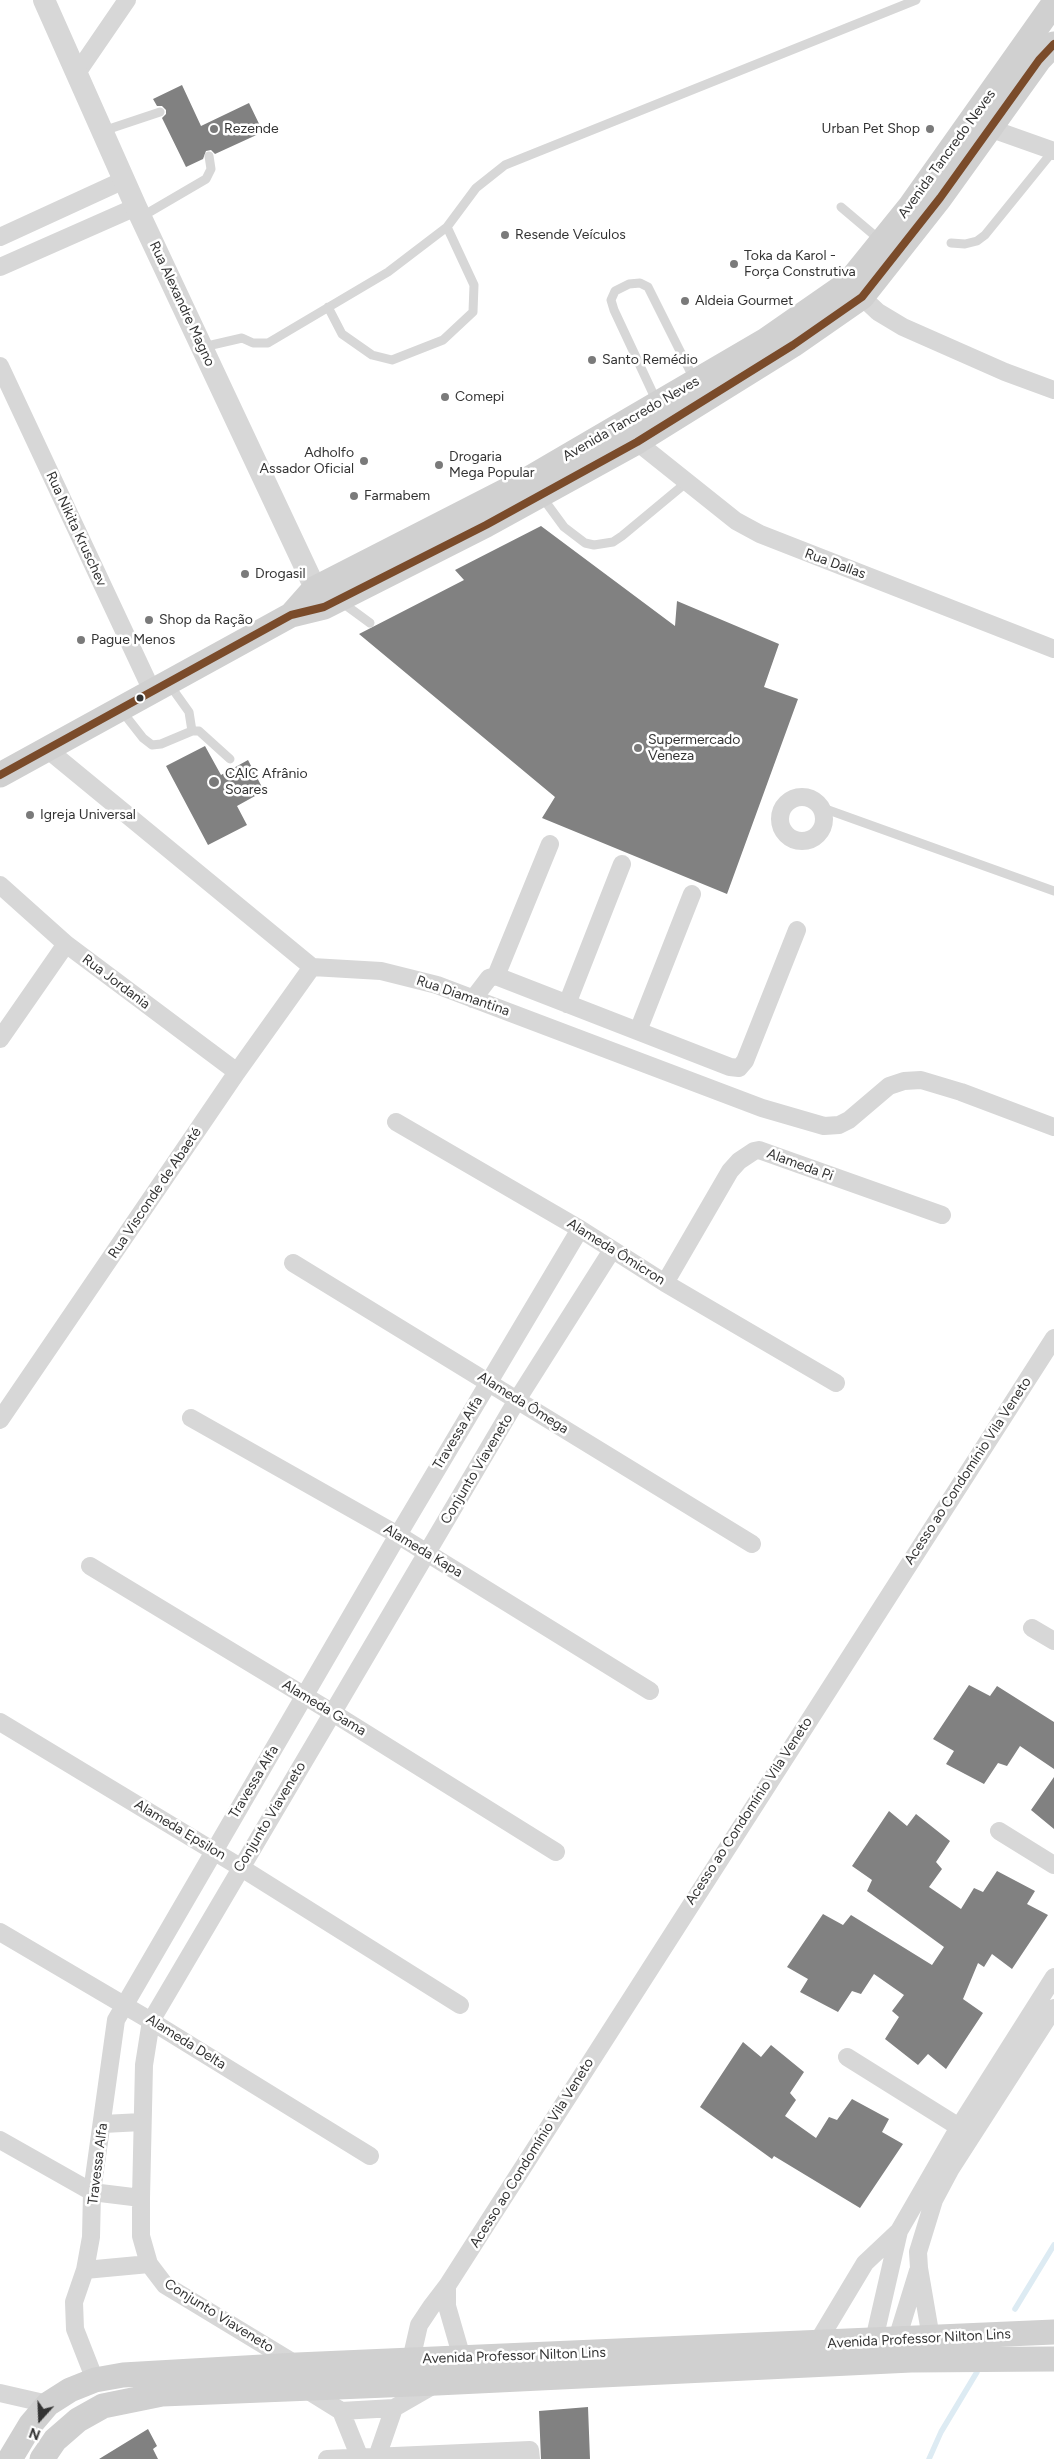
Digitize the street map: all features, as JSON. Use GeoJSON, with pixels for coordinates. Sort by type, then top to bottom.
{"type":"FeatureCollection","features":[{"type":"Feature","properties":{"kind":"main road","name":"Avenida Tancredo Neves"},"geometry":{"type":"LineString","coordinates":[[326,598],[766,340],[848,283],[912,205],[1054,3]]}},
{"type":"Feature","properties":{"kind":"main road","name":"Avenida Tancredo Neves"},"geometry":{"type":"LineString","coordinates":[[0,775],[291,615],[540,495],[637,442],[793,346],[862,297],[940,198],[1039,60],[1054,44]]}},
{"type":"Feature","properties":{"kind":"main road","name":"Avenida Professor Nilton Lins"},"geometry":{"type":"LineString","coordinates":[[42,2459],[55,2440],[78,2420],[103,2406],[132,2398],[411,2360],[1054,2332]]}},
{"type":"Feature","properties":{"kind":"main road","name":"Avenida Professor Nilton Lins"},"geometry":{"type":"LineString","coordinates":[[10,2459],[31,2424],[48,2404],[70,2390],[95,2380],[153,2373],[300,2376],[437,2383],[911,2360],[1054,2359]]}},
{"type":"Feature","properties":{"kind":"street","name":"Rua Alexandre Magno"},"geometry":{"type":"LineString","coordinates":[[44,0],[138,212],[202,348],[326,598]]}},
{"type":"Feature","properties":{"kind":"street"},"geometry":{"type":"LineString","coordinates":[[77,73],[127,0]]}},
{"type":"Feature","properties":{"kind":"street","name":"Avenida Tancredo Neves"},"geometry":{"type":"LineString","coordinates":[[1050,0],[1054,3]]}},
{"type":"Feature","properties":{"kind":"street","name":"Avenida Tancredo Neves"},"geometry":{"type":"LineString","coordinates":[[989,128],[1053,151]]}},
{"type":"Feature","properties":{"kind":"street"},"geometry":{"type":"LineString","coordinates":[[0,237],[124,180]]}},
{"type":"Feature","properties":{"kind":"street"},"geometry":{"type":"LineString","coordinates":[[0,268],[138,212]]}},
{"type":"Feature","properties":{"kind":"street"},"geometry":{"type":"LineString","coordinates":[[862,297],[878,312],[903,327],[1005,372],[1054,390]]}},
{"type":"Feature","properties":{"kind":"street","name":"Rua Nikita Kruschev"},"geometry":{"type":"LineString","coordinates":[[0,366],[161,688]]}},
{"type":"Feature","properties":{"kind":"street","name":"Rua Dallas"},"geometry":{"type":"LineString","coordinates":[[637,442],[736,521],[767,538],[1054,649]]}},
{"type":"Feature","properties":{"kind":"street"},"geometry":{"type":"LineString","coordinates":[[46,749],[312,967]]}},
{"type":"Feature","properties":{"kind":"street"},"geometry":{"type":"LineString","coordinates":[[496,976],[550,844]]}},
{"type":"Feature","properties":{"kind":"street"},"geometry":{"type":"LineString","coordinates":[[567,1004],[622,864]]}},
{"type":"Feature","properties":{"kind":"street","name":"Rua Jordania"},"geometry":{"type":"LineString","coordinates":[[0,885],[66,944],[238,1072]]}},
{"type":"Feature","properties":{"kind":"street"},"geometry":{"type":"LineString","coordinates":[[638,1031],[692,894]]}},
{"type":"Feature","properties":{"kind":"street"},"geometry":{"type":"LineString","coordinates":[[473,998],[489,978],[496,976],[730,1067],[739,1068],[746,1061],[797,930]]}},
{"type":"Feature","properties":{"kind":"street"},"geometry":{"type":"LineString","coordinates":[[0,1039],[66,944]]}},
{"type":"Feature","properties":{"kind":"street","name":"Rua Diamantina"},"geometry":{"type":"LineString","coordinates":[[312,967],[381,971],[437,985],[762,1108],[824,1126],[839,1125],[849,1120],[889,1086],[904,1081],[921,1080],[961,1092],[1054,1127]]}},
{"type":"Feature","properties":{"kind":"street","name":"Rua Visconde de Abaeté"},"geometry":{"type":"LineString","coordinates":[[0,1420],[312,967]]}},
{"type":"Feature","properties":{"kind":"street","name":"Alameda Ômicron"},"geometry":{"type":"LineString","coordinates":[[396,1122],[580,1229],[665,1283],[836,1383]]}},
{"type":"Feature","properties":{"kind":"street","name":"Alameda Pi"},"geometry":{"type":"LineString","coordinates":[[665,1283],[730,1172],[739,1161],[754,1151],[759,1150],[942,1215]]}},
{"type":"Feature","properties":{"kind":"street","name":"Travessa Alfa"},"geometry":{"type":"LineString","coordinates":[[95,2380],[75,2329],[74,2302],[84,2270],[91,2237],[92,2192],[103,2124],[112,2035],[116,2020],[213,1850],[580,1229]]}},
{"type":"Feature","properties":{"kind":"street","name":"Conjunto Viaveneto"},"geometry":{"type":"LineString","coordinates":[[340,2411],[300,2376],[165,2284],[149,2264],[140,2236],[144,2065],[151,2021],[240,1866],[333,1713],[426,1553],[518,1400],[612,1250]]}},
{"type":"Feature","properties":{"kind":"street","name":"Alameda Ômega"},"geometry":{"type":"LineString","coordinates":[[293,1263],[752,1544]]}},
{"type":"Feature","properties":{"kind":"street","name":"Acesso ao Condomínio Vila Veneto"},"geometry":{"type":"LineString","coordinates":[[411,2360],[419,2326],[447,2286],[1054,1338]]}},
{"type":"Feature","properties":{"kind":"street","name":"Alameda Kapa"},"geometry":{"type":"LineString","coordinates":[[191,1418],[398,1535],[650,1691]]}},
{"type":"Feature","properties":{"kind":"street","name":"Alameda Gama"},"geometry":{"type":"LineString","coordinates":[[90,1566],[333,1713],[556,1852]]}},
{"type":"Feature","properties":{"kind":"street"},"geometry":{"type":"LineString","coordinates":[[1032,1628],[1054,1641]]}},
{"type":"Feature","properties":{"kind":"street","name":"Alameda Epsilon"},"geometry":{"type":"LineString","coordinates":[[0,1722],[240,1866],[460,2005]]}},
{"type":"Feature","properties":{"kind":"street"},"geometry":{"type":"LineString","coordinates":[[999,1831],[1054,1865]]}},
{"type":"Feature","properties":{"kind":"street","name":"Alameda Delta"},"geometry":{"type":"LineString","coordinates":[[0,1932],[151,2021],[370,2156]]}},
{"type":"Feature","properties":{"kind":"street"},"geometry":{"type":"LineString","coordinates":[[817,2343],[865,2263],[899,2231],[959,2127],[1054,1977]]}},
{"type":"Feature","properties":{"kind":"street"},"geometry":{"type":"LineString","coordinates":[[931,2338],[918,2252],[934,2200],[950,2170],[1054,2008]]}},
{"type":"Feature","properties":{"kind":"street"},"geometry":{"type":"LineString","coordinates":[[847,2057],[959,2127]]}},
{"type":"Feature","properties":{"kind":"street"},"geometry":{"type":"LineString","coordinates":[[103,2124],[142,2122]]}},
{"type":"Feature","properties":{"kind":"street"},"geometry":{"type":"LineString","coordinates":[[0,2140],[92,2192],[141,2198]]}},
{"type":"Feature","properties":{"kind":"street"},"geometry":{"type":"LineString","coordinates":[[885,2340],[899,2231]]}},
{"type":"Feature","properties":{"kind":"street"},"geometry":{"type":"LineString","coordinates":[[84,2270],[149,2264]]}},
{"type":"Feature","properties":{"kind":"street"},"geometry":{"type":"LineString","coordinates":[[885,2340],[919,2268]]}},
{"type":"Feature","properties":{"kind":"street"},"geometry":{"type":"LineString","coordinates":[[447,2286],[447,2306],[462,2358]]}},
{"type":"Feature","properties":{"kind":"street"},"geometry":{"type":"LineString","coordinates":[[369,2457],[340,2411],[394,2408],[437,2383]]}},
{"type":"Feature","properties":{"kind":"street"},"geometry":{"type":"LineString","coordinates":[[0,2393],[48,2404]]}},
{"type":"Feature","properties":{"kind":"street"},"geometry":{"type":"LineString","coordinates":[[369,2457],[394,2408]]}},
{"type":"Feature","properties":{"kind":"street"},"geometry":{"type":"LineString","coordinates":[[327,2459],[530,2450],[530,2459]]}},
{"type":"Feature","properties":{"kind":"lane"},"geometry":{"type":"LineString","coordinates":[[202,348],[242,338],[253,343],[268,343],[388,272],[447,227],[476,188],[505,165],[916,0]]}},
{"type":"Feature","properties":{"kind":"lane"},"geometry":{"type":"LineString","coordinates":[[103,131],[160,112]]}},
{"type":"Feature","properties":{"kind":"lane"},"geometry":{"type":"LineString","coordinates":[[951,243],[965,244],[977,242],[986,235],[1053,151]]}},
{"type":"Feature","properties":{"kind":"lane"},"geometry":{"type":"LineString","coordinates":[[138,212],[206,179],[211,169],[209,156]]}},
{"type":"Feature","properties":{"kind":"lane"},"geometry":{"type":"LineString","coordinates":[[841,207],[882,241]]}},
{"type":"Feature","properties":{"kind":"lane"},"geometry":{"type":"LineString","coordinates":[[328,307],[342,334],[372,355],[392,360],[443,340],[473,312],[474,285],[447,227]]}},
{"type":"Feature","properties":{"kind":"lane"},"geometry":{"type":"LineString","coordinates":[[658,404],[614,310],[612,300],[615,291],[629,284],[640,283],[648,287],[695,382]]}},
{"type":"Feature","properties":{"kind":"lane"},"geometry":{"type":"LineString","coordinates":[[540,495],[564,527],[585,543],[594,545],[614,542],[687,482]]}},
{"type":"Feature","properties":{"kind":"lane"},"geometry":{"type":"LineString","coordinates":[[326,598],[370,624]]}},
{"type":"Feature","properties":{"kind":"lane"},"geometry":{"type":"LineString","coordinates":[[161,688],[189,712],[192,731]]}},
{"type":"Feature","properties":{"kind":"lane"},"geometry":{"type":"LineString","coordinates":[[120,710],[142,738],[152,744],[161,744],[192,731],[199,731],[230,759]]}},
{"type":"Feature","properties":{"kind":"lane"},"geometry":{"type":"LineString","coordinates":[[820,807],[1054,891]]}},
{"type":"Feature","properties":{"kind":"building","name":"Rezende"},"geometry":{"type":"Polygon","coordinates":[[[182,85],[201,126],[249,103],[263,132],[215,154],[211,150],[206,151],[203,159],[186,167],[162,118],[166,114],[166,110],[162,106],[157,106],[153,99],[182,85]]]}},
{"type":"Feature","properties":{"kind":"building","name":"Supermercado Veneza"},"geometry":{"type":"Polygon","coordinates":[[[541,526],[675,626],[677,601],[779,644],[764,687],[798,699],[727,894],[542,818],[555,797],[359,634],[464,580],[455,570],[541,526]]]}},
{"type":"Feature","properties":{"kind":"building"},"geometry":{"type":"Polygon","coordinates":[[[205,746],[221,775],[248,760],[264,791],[237,806],[247,825],[208,845],[166,766],[205,746]]]}},
{"type":"Feature","properties":{"kind":"building"},"geometry":{"type":"Polygon","coordinates":[[[969,1685],[990,1696],[997,1686],[1054,1722],[1054,1769],[1020,1746],[1007,1766],[998,1763],[984,1784],[946,1764],[954,1751],[933,1739],[969,1685]]]}},
{"type":"Feature","properties":{"kind":"building"},"geometry":{"type":"Polygon","coordinates":[[[1054,1777],[1054,1829],[1031,1810],[1054,1777]]]}},
{"type":"Feature","properties":{"kind":"building"},"geometry":{"type":"Polygon","coordinates":[[[889,1811],[907,1826],[916,1814],[950,1841],[936,1862],[942,1869],[929,1887],[961,1909],[974,1888],[983,1892],[997,1871],[1035,1891],[1027,1904],[1048,1915],[1012,1969],[992,1954],[984,1967],[978,1963],[963,1999],[983,2013],[946,2069],[928,2054],[918,2065],[885,2039],[899,2017],[892,2011],[904,1995],[874,1974],[861,1994],[852,1991],[838,2012],[800,1992],[808,1979],[787,1967],[823,1914],[843,1925],[851,1915],[932,1965],[944,1947],[867,1891],[872,1880],[852,1866],[889,1811]]]}},
{"type":"Feature","properties":{"kind":"building"},"geometry":{"type":"Polygon","coordinates":[[[743,2042],[761,2057],[771,2045],[804,2072],[790,2093],[796,2100],[785,2116],[816,2138],[829,2117],[837,2120],[852,2099],[889,2119],[882,2132],[903,2144],[860,2208],[774,2156],[772,2159],[700,2107],[743,2042]]]}},
{"type":"Feature","properties":{"kind":"building"},"geometry":{"type":"Polygon","coordinates":[[[588,2407],[590,2459],[541,2459],[539,2411],[588,2407]]]}},
{"type":"Feature","properties":{"kind":"building"},"geometry":{"type":"Polygon","coordinates":[[[148,2429],[157,2446],[153,2449],[158,2459],[99,2459],[148,2429]]]}},
{"type":"Feature","properties":{"kind":"waterway"},"geometry":{"type":"LineString","coordinates":[[1015,2309],[1054,2245]]}},
{"type":"Feature","properties":{"kind":"waterway"},"geometry":{"type":"LineString","coordinates":[[929,2459],[941,2432],[977,2372]]}},
{"type":"Feature","properties":{"kind":"transit line"},"geometry":{"type":"LineString","coordinates":[[0,775],[291,615],[324,607],[486,525],[637,442],[793,345],[862,297],[940,198],[1039,60],[1054,44]]}},
{"type":"Feature","properties":{"kind":"place","name":"Rezende"},"geometry":{"type":"Point","coordinates":[214,129]}},
{"type":"Feature","properties":{"kind":"place","name":"Urban Pet Shop"},"geometry":{"type":"Point","coordinates":[930,129]}},
{"type":"Feature","properties":{"kind":"place","name":"Resende Veículos"},"geometry":{"type":"Point","coordinates":[505,235]}},
{"type":"Feature","properties":{"kind":"place","name":"Toka da Karol - Força Construtiva"},"geometry":{"type":"Point","coordinates":[734,264]}},
{"type":"Feature","properties":{"kind":"place","name":"Aldeia Gourmet"},"geometry":{"type":"Point","coordinates":[685,301]}},
{"type":"Feature","properties":{"kind":"place","name":"Santo Remédio"},"geometry":{"type":"Point","coordinates":[592,360]}},
{"type":"Feature","properties":{"kind":"place","name":"Comepi"},"geometry":{"type":"Point","coordinates":[445,397]}},
{"type":"Feature","properties":{"kind":"place","name":"Adholfo Assador Oficial"},"geometry":{"type":"Point","coordinates":[364,461]}},
{"type":"Feature","properties":{"kind":"place","name":"Drogaria Mega Popular"},"geometry":{"type":"Point","coordinates":[439,465]}},
{"type":"Feature","properties":{"kind":"place","name":"Farmabem"},"geometry":{"type":"Point","coordinates":[354,496]}},
{"type":"Feature","properties":{"kind":"place","name":"Drogasil"},"geometry":{"type":"Point","coordinates":[245,574]}},
{"type":"Feature","properties":{"kind":"place","name":"Shop da Ração"},"geometry":{"type":"Point","coordinates":[149,620]}},
{"type":"Feature","properties":{"kind":"place","name":"Pague Menos"},"geometry":{"type":"Point","coordinates":[81,640]}},
{"type":"Feature","properties":{"kind":"place","name":"Supermercado Veneza"},"geometry":{"type":"Point","coordinates":[638,748]}},
{"type":"Feature","properties":{"kind":"place","name":"CAIC Afrânio Soares"},"geometry":{"type":"Point","coordinates":[214,782]}},
{"type":"Feature","properties":{"kind":"place","name":"Igreja Universal"},"geometry":{"type":"Point","coordinates":[30,815]}}]}
